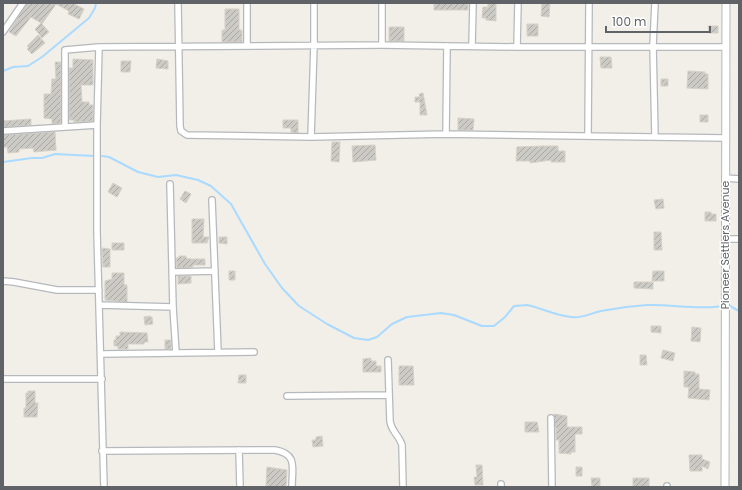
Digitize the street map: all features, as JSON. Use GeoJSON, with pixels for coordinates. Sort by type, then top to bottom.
{"type":"FeatureCollection","features":[{"type":"Feature","properties":{"kind":"street"},"geometry":{"type":"LineString","coordinates":[[3,32],[23,3]]}},
{"type":"Feature","properties":{"kind":"street"},"geometry":{"type":"LineString","coordinates":[[178,3],[180,126],[183,134],[191,136],[311,137],[446,134],[725,138]]}},
{"type":"Feature","properties":{"kind":"street"},"geometry":{"type":"LineString","coordinates":[[247,3],[247,46]]}},
{"type":"Feature","properties":{"kind":"street"},"geometry":{"type":"LineString","coordinates":[[311,137],[314,3]]}},
{"type":"Feature","properties":{"kind":"street"},"geometry":{"type":"LineString","coordinates":[[382,3],[382,45]]}},
{"type":"Feature","properties":{"kind":"street"},"geometry":{"type":"LineString","coordinates":[[472,46],[473,3]]}},
{"type":"Feature","properties":{"kind":"street"},"geometry":{"type":"LineString","coordinates":[[517,47],[518,3]]}},
{"type":"Feature","properties":{"kind":"street"},"geometry":{"type":"LineString","coordinates":[[588,136],[589,3]]}},
{"type":"Feature","properties":{"kind":"street"},"geometry":{"type":"LineString","coordinates":[[655,3],[653,46],[656,137]]}},
{"type":"Feature","properties":{"kind":"street","name":"Pioneer Settlers Avenue"},"geometry":{"type":"LineString","coordinates":[[725,487],[724,239],[726,3]]}},
{"type":"Feature","properties":{"kind":"street"},"geometry":{"type":"LineString","coordinates":[[65,127],[65,50],[98,47],[314,45],[725,47]]}},
{"type":"Feature","properties":{"kind":"street"},"geometry":{"type":"LineString","coordinates":[[446,134],[447,46]]}},
{"type":"Feature","properties":{"kind":"street"},"geometry":{"type":"LineString","coordinates":[[98,47],[97,232],[104,487]]}},
{"type":"Feature","properties":{"kind":"street"},"geometry":{"type":"LineString","coordinates":[[3,131],[97,126]]}},
{"type":"Feature","properties":{"kind":"street"},"geometry":{"type":"LineString","coordinates":[[725,178],[739,179]]}},
{"type":"Feature","properties":{"kind":"street"},"geometry":{"type":"LineString","coordinates":[[170,184],[176,353]]}},
{"type":"Feature","properties":{"kind":"street"},"geometry":{"type":"LineString","coordinates":[[212,200],[218,352]]}},
{"type":"Feature","properties":{"kind":"street"},"geometry":{"type":"LineString","coordinates":[[724,239],[739,239]]}},
{"type":"Feature","properties":{"kind":"street"},"geometry":{"type":"LineString","coordinates":[[172,272],[215,271]]}},
{"type":"Feature","properties":{"kind":"street"},"geometry":{"type":"LineString","coordinates":[[3,281],[57,290],[99,290]]}},
{"type":"Feature","properties":{"kind":"street"},"geometry":{"type":"LineString","coordinates":[[100,305],[174,307]]}},
{"type":"Feature","properties":{"kind":"street"},"geometry":{"type":"LineString","coordinates":[[101,354],[254,352]]}},
{"type":"Feature","properties":{"kind":"street"},"geometry":{"type":"LineString","coordinates":[[388,360],[390,425],[401,440],[403,487]]}},
{"type":"Feature","properties":{"kind":"street"},"geometry":{"type":"LineString","coordinates":[[3,379],[102,379]]}},
{"type":"Feature","properties":{"kind":"street"},"geometry":{"type":"LineString","coordinates":[[287,396],[389,395]]}},
{"type":"Feature","properties":{"kind":"street"},"geometry":{"type":"LineString","coordinates":[[551,418],[552,487]]}},
{"type":"Feature","properties":{"kind":"street"},"geometry":{"type":"LineString","coordinates":[[239,450],[240,487]]}},
{"type":"Feature","properties":{"kind":"street"},"geometry":{"type":"LineString","coordinates":[[102,451],[275,450],[289,455],[292,461],[292,487]]}},
{"type":"Feature","properties":{"kind":"building"},"geometry":{"type":"Polygon","coordinates":[[[27,3],[75,3],[74,4],[84,9],[79,19],[68,14],[69,11],[56,4],[42,24],[31,17],[16,36],[9,32],[27,3]]]}},
{"type":"Feature","properties":{"kind":"building"},"geometry":{"type":"Polygon","coordinates":[[[434,3],[468,3],[468,10],[434,10],[434,3]]]}},
{"type":"Feature","properties":{"kind":"building"},"geometry":{"type":"Polygon","coordinates":[[[488,3],[496,3],[496,21],[482,18],[483,7],[488,7],[488,3]]]}},
{"type":"Feature","properties":{"kind":"building"},"geometry":{"type":"Polygon","coordinates":[[[542,3],[550,3],[549,17],[541,16],[542,3]]]}},
{"type":"Feature","properties":{"kind":"building"},"geometry":{"type":"Polygon","coordinates":[[[225,9],[239,9],[239,30],[242,30],[242,42],[222,42],[222,30],[225,30],[225,9]]]}},
{"type":"Feature","properties":{"kind":"building"},"geometry":{"type":"Polygon","coordinates":[[[41,23],[49,32],[42,38],[35,29],[41,23]]]}},
{"type":"Feature","properties":{"kind":"building"},"geometry":{"type":"Polygon","coordinates":[[[527,24],[538,24],[538,36],[527,36],[527,24]]]}},
{"type":"Feature","properties":{"kind":"building"},"geometry":{"type":"Polygon","coordinates":[[[708,26],[718,26],[718,33],[709,33],[708,26]]]}},
{"type":"Feature","properties":{"kind":"building"},"geometry":{"type":"Polygon","coordinates":[[[389,27],[404,27],[404,41],[389,41],[389,27]]]}},
{"type":"Feature","properties":{"kind":"building"},"geometry":{"type":"Polygon","coordinates":[[[38,35],[45,43],[32,54],[27,49],[29,48],[27,46],[38,35]]]}},
{"type":"Feature","properties":{"kind":"building"},"geometry":{"type":"Polygon","coordinates":[[[600,57],[611,57],[612,68],[601,68],[600,57]]]}},
{"type":"Feature","properties":{"kind":"building"},"geometry":{"type":"Polygon","coordinates":[[[73,59],[93,60],[93,85],[81,85],[82,102],[89,102],[89,105],[93,105],[93,121],[74,122],[74,120],[69,120],[69,68],[73,68],[73,59]]]}},
{"type":"Feature","properties":{"kind":"building"},"geometry":{"type":"Polygon","coordinates":[[[157,59],[168,61],[168,69],[156,68],[157,59]]]}},
{"type":"Feature","properties":{"kind":"building"},"geometry":{"type":"Polygon","coordinates":[[[121,61],[131,61],[130,72],[121,72],[121,61]]]}},
{"type":"Feature","properties":{"kind":"building"},"geometry":{"type":"Polygon","coordinates":[[[55,62],[61,62],[61,123],[52,124],[52,119],[44,118],[44,94],[51,94],[52,79],[56,79],[55,62]]]}},
{"type":"Feature","properties":{"kind":"building"},"geometry":{"type":"Polygon","coordinates":[[[688,71],[705,72],[705,74],[708,74],[708,89],[687,88],[688,71]]]}},
{"type":"Feature","properties":{"kind":"building"},"geometry":{"type":"Polygon","coordinates":[[[661,79],[668,79],[668,86],[661,86],[661,79]]]}},
{"type":"Feature","properties":{"kind":"building"},"geometry":{"type":"Polygon","coordinates":[[[423,93],[427,115],[420,115],[420,102],[415,102],[415,97],[420,97],[419,94],[423,93]]]}},
{"type":"Feature","properties":{"kind":"building"},"geometry":{"type":"Polygon","coordinates":[[[700,115],[708,115],[708,122],[700,122],[700,115]]]}},
{"type":"Feature","properties":{"kind":"building"},"geometry":{"type":"Polygon","coordinates":[[[458,118],[474,119],[473,130],[458,130],[458,118]]]}},
{"type":"Feature","properties":{"kind":"building"},"geometry":{"type":"Polygon","coordinates":[[[31,119],[31,125],[3,127],[3,121],[31,119]]]}},
{"type":"Feature","properties":{"kind":"building"},"geometry":{"type":"Polygon","coordinates":[[[283,120],[298,120],[298,133],[291,132],[291,128],[283,128],[283,120]]]}},
{"type":"Feature","properties":{"kind":"building"},"geometry":{"type":"Polygon","coordinates":[[[55,132],[56,150],[34,152],[33,148],[19,149],[19,152],[8,153],[7,147],[3,147],[3,135],[55,132]]]}},
{"type":"Feature","properties":{"kind":"building"},"geometry":{"type":"Polygon","coordinates":[[[332,142],[340,142],[339,162],[331,161],[332,142]]]}},
{"type":"Feature","properties":{"kind":"building"},"geometry":{"type":"Polygon","coordinates":[[[375,145],[376,160],[353,162],[352,146],[375,145]]]}},
{"type":"Feature","properties":{"kind":"building"},"geometry":{"type":"Polygon","coordinates":[[[558,146],[558,151],[565,151],[565,162],[551,162],[551,160],[530,163],[530,161],[516,161],[517,147],[558,146]]]}},
{"type":"Feature","properties":{"kind":"building"},"geometry":{"type":"Polygon","coordinates":[[[113,183],[122,188],[117,197],[108,192],[113,183]]]}},
{"type":"Feature","properties":{"kind":"building"},"geometry":{"type":"Polygon","coordinates":[[[185,191],[191,194],[186,203],[180,199],[185,191]]]}},
{"type":"Feature","properties":{"kind":"building"},"geometry":{"type":"Polygon","coordinates":[[[663,199],[664,208],[656,209],[654,200],[663,199]]]}},
{"type":"Feature","properties":{"kind":"building"},"geometry":{"type":"Polygon","coordinates":[[[705,212],[716,214],[716,221],[705,221],[705,212]]]}},
{"type":"Feature","properties":{"kind":"building"},"geometry":{"type":"Polygon","coordinates":[[[192,219],[204,219],[203,237],[209,237],[207,243],[192,243],[192,219]]]}},
{"type":"Feature","properties":{"kind":"building"},"geometry":{"type":"Polygon","coordinates":[[[654,232],[661,232],[662,250],[654,250],[654,232]]]}},
{"type":"Feature","properties":{"kind":"building"},"geometry":{"type":"Polygon","coordinates":[[[219,237],[227,237],[227,244],[219,243],[219,237]]]}},
{"type":"Feature","properties":{"kind":"building"},"geometry":{"type":"Polygon","coordinates":[[[112,243],[124,243],[124,250],[112,250],[112,243]]]}},
{"type":"Feature","properties":{"kind":"building"},"geometry":{"type":"Polygon","coordinates":[[[102,248],[110,249],[110,267],[103,267],[102,248]]]}},
{"type":"Feature","properties":{"kind":"building"},"geometry":{"type":"Polygon","coordinates":[[[179,256],[186,256],[186,258],[190,259],[205,259],[205,265],[193,265],[193,267],[177,268],[176,258],[179,258],[179,256]]]}},
{"type":"Feature","properties":{"kind":"building"},"geometry":{"type":"Polygon","coordinates":[[[229,271],[235,271],[235,280],[229,280],[229,271]]]}},
{"type":"Feature","properties":{"kind":"building"},"geometry":{"type":"Polygon","coordinates":[[[653,271],[664,271],[664,281],[652,281],[653,271]]]}},
{"type":"Feature","properties":{"kind":"building"},"geometry":{"type":"Polygon","coordinates":[[[112,273],[124,273],[124,285],[127,285],[127,302],[105,300],[105,281],[112,279],[112,273]]]}},
{"type":"Feature","properties":{"kind":"building"},"geometry":{"type":"Polygon","coordinates":[[[178,276],[191,276],[191,283],[178,284],[178,276]]]}},
{"type":"Feature","properties":{"kind":"building"},"geometry":{"type":"Polygon","coordinates":[[[634,282],[653,282],[653,289],[634,288],[634,282]]]}},
{"type":"Feature","properties":{"kind":"building"},"geometry":{"type":"Polygon","coordinates":[[[144,317],[152,317],[153,324],[145,325],[144,317]]]}},
{"type":"Feature","properties":{"kind":"building"},"geometry":{"type":"Polygon","coordinates":[[[651,326],[661,326],[661,333],[651,332],[651,326]]]}},
{"type":"Feature","properties":{"kind":"building"},"geometry":{"type":"Polygon","coordinates":[[[692,327],[701,328],[700,342],[691,341],[692,327]]]}},
{"type":"Feature","properties":{"kind":"building"},"geometry":{"type":"Polygon","coordinates":[[[120,332],[147,333],[148,342],[144,342],[144,344],[128,344],[128,349],[118,349],[118,346],[114,346],[114,340],[116,340],[116,336],[120,336],[120,332]]]}},
{"type":"Feature","properties":{"kind":"building"},"geometry":{"type":"Polygon","coordinates":[[[165,340],[171,340],[171,349],[165,349],[165,340]]]}},
{"type":"Feature","properties":{"kind":"building"},"geometry":{"type":"Polygon","coordinates":[[[663,350],[675,353],[673,361],[661,358],[663,350]]]}},
{"type":"Feature","properties":{"kind":"building"},"geometry":{"type":"Polygon","coordinates":[[[640,355],[646,355],[647,365],[640,365],[640,355]]]}},
{"type":"Feature","properties":{"kind":"building"},"geometry":{"type":"Polygon","coordinates":[[[371,358],[371,361],[376,361],[376,366],[381,366],[381,372],[363,372],[363,359],[371,358]]]}},
{"type":"Feature","properties":{"kind":"building"},"geometry":{"type":"Polygon","coordinates":[[[399,366],[413,366],[414,385],[399,385],[399,366]]]}},
{"type":"Feature","properties":{"kind":"building"},"geometry":{"type":"Polygon","coordinates":[[[684,371],[699,374],[699,389],[710,390],[709,400],[688,398],[689,387],[684,387],[684,371]]]}},
{"type":"Feature","properties":{"kind":"building"},"geometry":{"type":"Polygon","coordinates":[[[239,375],[246,375],[246,383],[238,383],[239,375]]]}},
{"type":"Feature","properties":{"kind":"building"},"geometry":{"type":"Polygon","coordinates":[[[28,391],[35,391],[35,403],[38,403],[37,417],[24,417],[24,408],[26,408],[26,393],[28,393],[28,391]]]}},
{"type":"Feature","properties":{"kind":"building"},"geometry":{"type":"Polygon","coordinates":[[[554,414],[567,416],[567,427],[582,427],[582,434],[575,434],[575,452],[571,452],[571,454],[559,453],[559,440],[556,440],[554,414]]]}},
{"type":"Feature","properties":{"kind":"building"},"geometry":{"type":"Polygon","coordinates":[[[525,422],[537,422],[539,432],[525,432],[525,422]]]}},
{"type":"Feature","properties":{"kind":"building"},"geometry":{"type":"Polygon","coordinates":[[[322,436],[323,446],[313,447],[312,440],[316,440],[316,437],[322,436]]]}},
{"type":"Feature","properties":{"kind":"building"},"geometry":{"type":"Polygon","coordinates":[[[689,455],[702,455],[702,459],[710,462],[708,469],[702,466],[702,471],[690,471],[689,455]]]}},
{"type":"Feature","properties":{"kind":"building"},"geometry":{"type":"Polygon","coordinates":[[[476,465],[482,465],[483,485],[475,485],[474,477],[477,477],[476,465]]]}},
{"type":"Feature","properties":{"kind":"building"},"geometry":{"type":"Polygon","coordinates":[[[267,467],[287,470],[286,487],[266,487],[267,467]]]}},
{"type":"Feature","properties":{"kind":"building"},"geometry":{"type":"Polygon","coordinates":[[[576,467],[582,467],[582,476],[576,476],[576,467]]]}},
{"type":"Feature","properties":{"kind":"building"},"geometry":{"type":"Polygon","coordinates":[[[591,478],[600,478],[600,487],[592,487],[591,478]]]}},
{"type":"Feature","properties":{"kind":"building"},"geometry":{"type":"Polygon","coordinates":[[[633,478],[649,478],[649,487],[633,487],[633,478]]]}},
{"type":"Feature","properties":{"kind":"waterway"},"geometry":{"type":"LineString","coordinates":[[3,71],[13,67],[28,66],[42,57],[89,18],[95,8],[96,3]]}},
{"type":"Feature","properties":{"kind":"waterway"},"geometry":{"type":"LineString","coordinates":[[3,162],[42,158],[55,154],[95,156]]}},
{"type":"Feature","properties":{"kind":"waterway"},"geometry":{"type":"LineString","coordinates":[[102,156],[109,157],[138,172],[158,177],[176,175],[198,180],[211,186],[231,204],[265,264],[282,288],[299,306],[327,324],[354,338],[368,340],[377,337],[392,324],[407,317],[441,313],[454,315],[482,326],[494,326],[505,317],[514,306],[527,305],[560,315],[575,317],[583,317],[597,312],[641,305],[704,307],[723,306]]}},
{"type":"Feature","properties":{"kind":"waterway"},"geometry":{"type":"LineString","coordinates":[[728,305],[739,311]]}}]}
